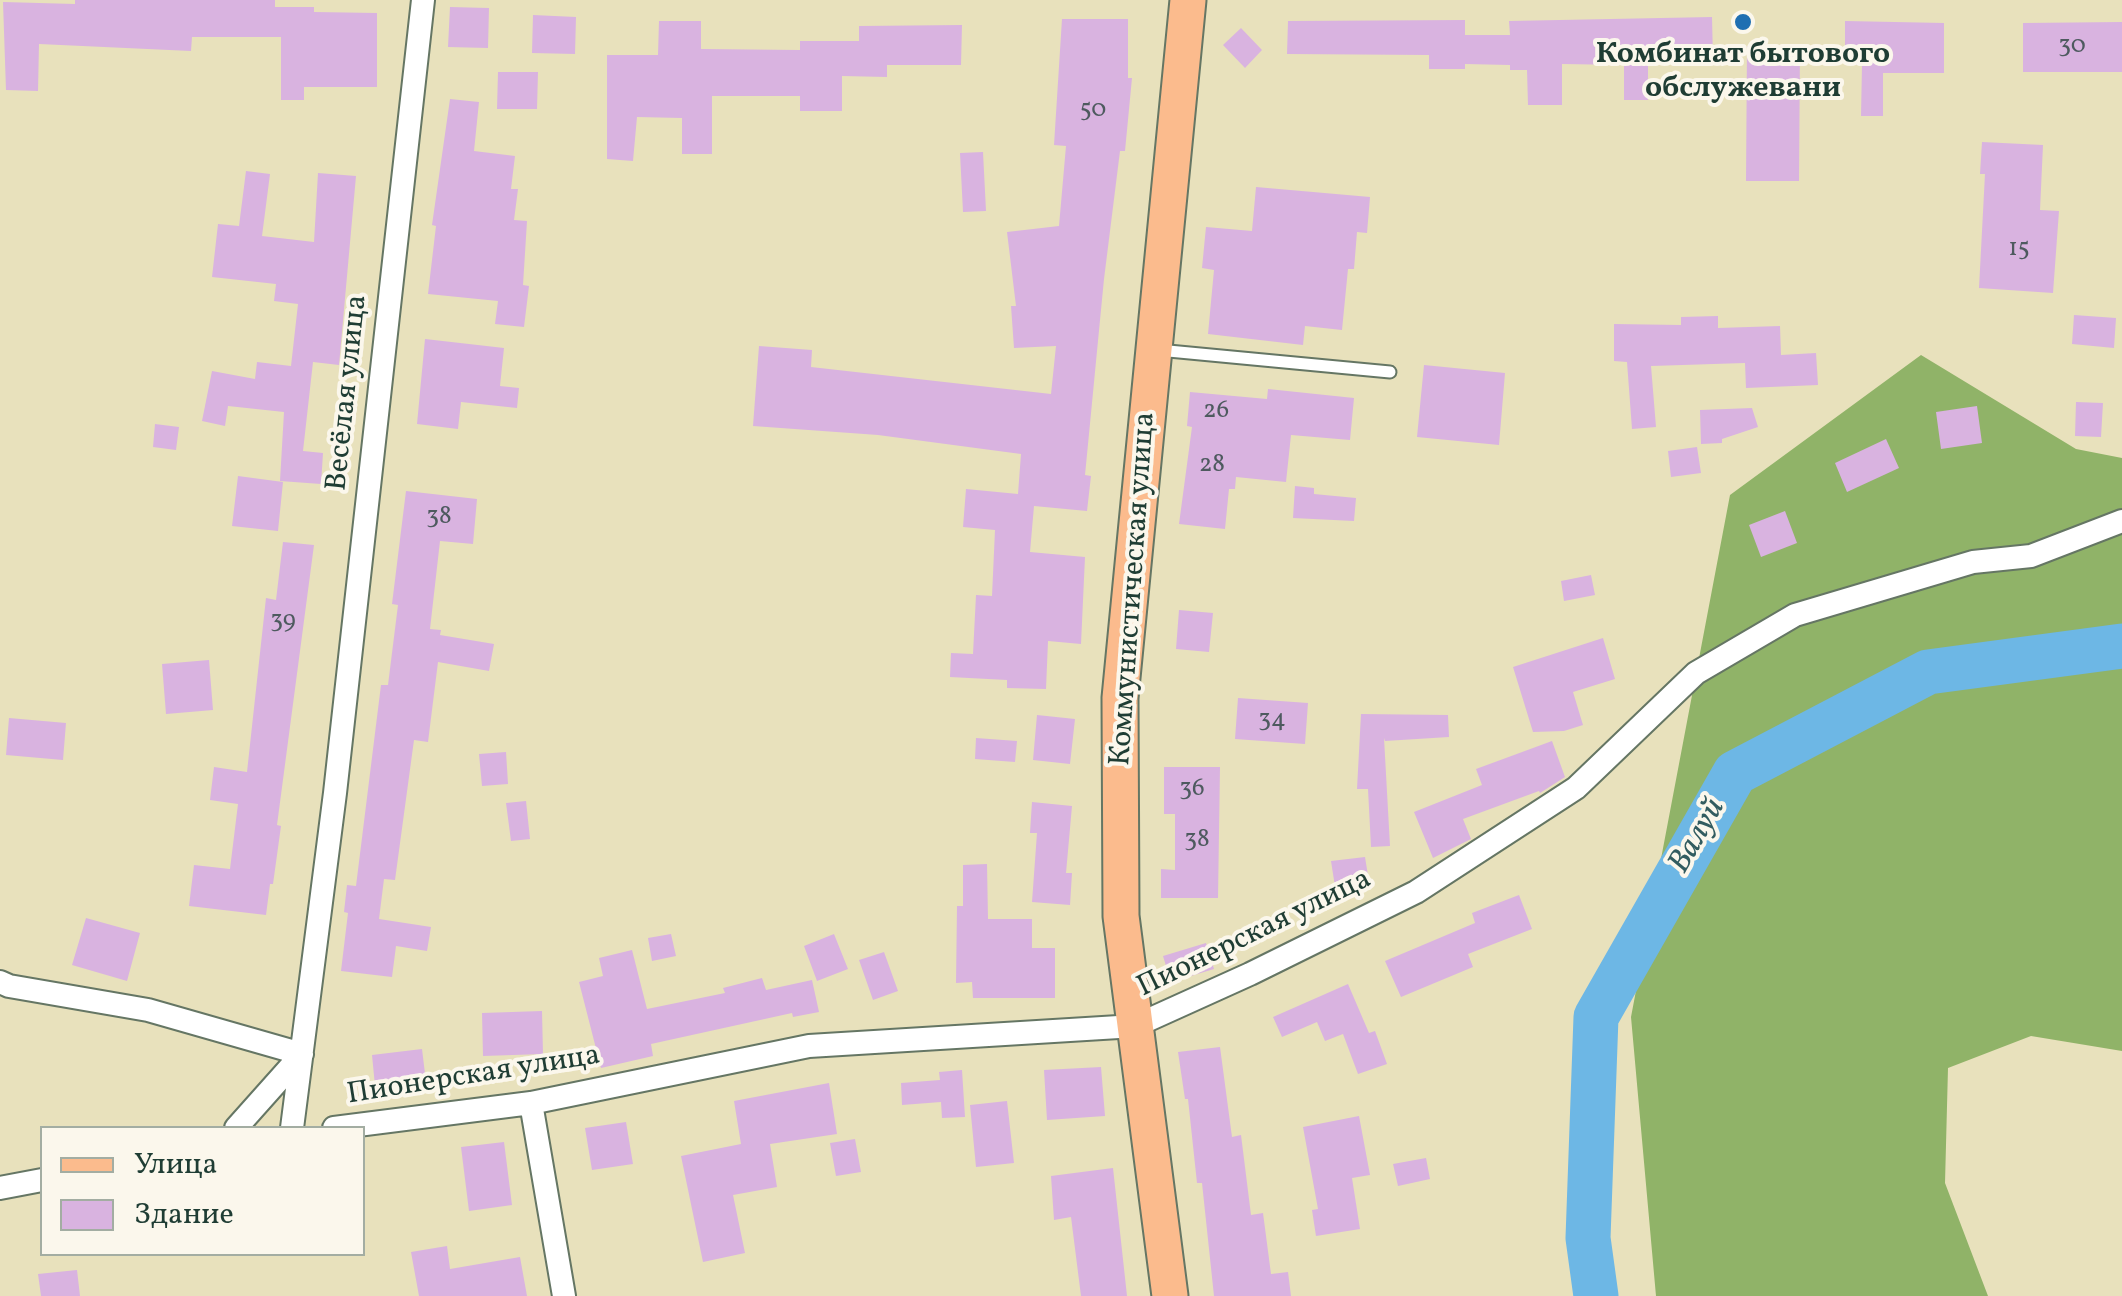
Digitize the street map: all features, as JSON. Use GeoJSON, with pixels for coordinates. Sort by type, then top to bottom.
{"type":"FeatureCollection","features":[{"type":"Feature","properties":{"kind":"main road","name":"Коммунистическая улица"},"geometry":{"type":"LineString","coordinates":[[1170,1296],[1121,916],[1120,698],[1188,0]]}},
{"type":"Feature","properties":{"kind":"street","name":"Весёлая улица"},"geometry":{"type":"LineString","coordinates":[[302,1054],[335,793],[423,0]]}},
{"type":"Feature","properties":{"kind":"street","name":"Пионерская улица"},"geometry":{"type":"LineString","coordinates":[[350,1126],[531,1103],[809,1046],[1135,1026],[1416,892],[1576,788],[1696,673],[1814,607],[1973,562],[2032,556],[2122,520]]}},
{"type":"Feature","properties":{"kind":"street"},"geometry":{"type":"LineString","coordinates":[[0,982],[148,1010],[302,1054]]}},
{"type":"Feature","properties":{"kind":"street"},"geometry":{"type":"LineString","coordinates":[[238,1126],[302,1054]]}},
{"type":"Feature","properties":{"kind":"street"},"geometry":{"type":"LineString","coordinates":[[292,1126],[302,1054]]}},
{"type":"Feature","properties":{"kind":"street"},"geometry":{"type":"LineString","coordinates":[[531,1103],[564,1296]]}},
{"type":"Feature","properties":{"kind":"street"},"geometry":{"type":"LineString","coordinates":[[0,1188],[40,1180]]}},
{"type":"Feature","properties":{"kind":"lane"},"geometry":{"type":"LineString","coordinates":[[1154,350],[1390,372]]}},
{"type":"Feature","properties":{"kind":"green space"},"geometry":{"type":"Polygon","coordinates":[[[1921,355],[2076,449],[2122,458],[2122,1051],[2031,1036],[1948,1068],[1945,1183],[1988,1296],[1656,1296],[1631,1017],[1730,495],[1921,355]]]}},
{"type":"Feature","properties":{"kind":"building"},"geometry":{"type":"Polygon","coordinates":[[[75,0],[275,0],[275,7],[314,7],[314,12],[377,13],[377,87],[304,87],[304,100],[281,100],[281,37],[192,37],[191,51],[39,44],[38,91],[6,90],[3,2],[75,4],[75,0]]]}},
{"type":"Feature","properties":{"kind":"building"},"geometry":{"type":"Polygon","coordinates":[[[450,7],[489,8],[488,48],[448,47],[450,7]]]}},
{"type":"Feature","properties":{"kind":"building"},"geometry":{"type":"Polygon","coordinates":[[[533,15],[576,17],[575,54],[532,53],[533,15]]]}},
{"type":"Feature","properties":{"kind":"building"},"geometry":{"type":"Polygon","coordinates":[[[1712,17],[1713,59],[1648,59],[1648,100],[1624,100],[1624,65],[1562,64],[1562,105],[1528,105],[1527,70],[1510,70],[1510,65],[1465,64],[1465,69],[1429,69],[1429,55],[1287,54],[1288,21],[1465,20],[1465,35],[1510,35],[1509,21],[1712,17]]]}},
{"type":"Feature","properties":{"kind":"building"},"geometry":{"type":"Polygon","coordinates":[[[1062,19],[1128,19],[1128,78],[1132,78],[1125,151],[1120,151],[1104,279],[1085,475],[1091,476],[1087,511],[1034,506],[1030,552],[1085,557],[1081,644],[1048,641],[1046,689],[1007,688],[1007,680],[950,677],[951,653],[973,654],[976,595],[992,596],[995,530],[963,527],[966,489],[1018,494],[1021,454],[878,435],[753,426],[759,346],[812,350],[811,367],[1051,394],[1056,346],[1014,348],[1011,306],[1016,306],[1007,232],[1059,226],[1066,146],[1054,145],[1062,19]]]}},
{"type":"Feature","properties":{"kind":"building"},"geometry":{"type":"Polygon","coordinates":[[[659,21],[701,21],[701,49],[800,50],[800,41],[859,41],[859,26],[962,25],[961,65],[887,65],[887,77],[842,76],[842,111],[800,111],[800,96],[712,96],[712,154],[682,154],[682,118],[637,117],[633,161],[607,159],[607,55],[658,55],[659,21]]]}},
{"type":"Feature","properties":{"kind":"building"},"geometry":{"type":"Polygon","coordinates":[[[1845,21],[1944,23],[1944,73],[1883,73],[1883,116],[1861,116],[1862,65],[1845,65],[1845,21]]]}},
{"type":"Feature","properties":{"kind":"building"},"geometry":{"type":"Polygon","coordinates":[[[2122,22],[2122,72],[2023,72],[2023,23],[2122,22]]]}},
{"type":"Feature","properties":{"kind":"building"},"geometry":{"type":"Polygon","coordinates":[[[1241,28],[1262,50],[1245,68],[1223,45],[1241,28]]]}},
{"type":"Feature","properties":{"kind":"building"},"geometry":{"type":"Polygon","coordinates":[[[1747,46],[1800,46],[1799,181],[1746,181],[1747,46]]]}},
{"type":"Feature","properties":{"kind":"building"},"geometry":{"type":"Polygon","coordinates":[[[498,72],[538,72],[537,109],[497,109],[498,72]]]}},
{"type":"Feature","properties":{"kind":"building"},"geometry":{"type":"Polygon","coordinates":[[[450,99],[479,102],[474,151],[515,156],[511,189],[518,189],[514,220],[527,221],[523,285],[529,286],[524,327],[495,324],[498,301],[428,294],[436,226],[432,225],[450,99]]]}},
{"type":"Feature","properties":{"kind":"building"},"geometry":{"type":"Polygon","coordinates":[[[1982,142],[2043,145],[2040,210],[2059,211],[2053,293],[1979,288],[1985,174],[1980,174],[1982,142]]]}},
{"type":"Feature","properties":{"kind":"building"},"geometry":{"type":"Polygon","coordinates":[[[983,152],[986,211],[963,212],[960,153],[983,152]]]}},
{"type":"Feature","properties":{"kind":"building"},"geometry":{"type":"Polygon","coordinates":[[[246,171],[270,174],[262,236],[314,242],[318,173],[356,176],[339,365],[313,362],[303,451],[323,453],[321,484],[280,481],[284,412],[228,406],[225,426],[202,421],[212,371],[255,379],[257,362],[291,366],[298,304],[274,301],[276,284],[212,277],[218,224],[239,226],[246,171]]]}},
{"type":"Feature","properties":{"kind":"building"},"geometry":{"type":"Polygon","coordinates":[[[1256,187],[1370,197],[1367,233],[1357,232],[1354,269],[1348,269],[1342,330],[1305,326],[1303,345],[1208,334],[1214,270],[1202,268],[1206,227],[1252,231],[1256,187]]]}},
{"type":"Feature","properties":{"kind":"building"},"geometry":{"type":"Polygon","coordinates":[[[2074,315],[2116,318],[2114,348],[2072,344],[2074,315]]]}},
{"type":"Feature","properties":{"kind":"building"},"geometry":{"type":"Polygon","coordinates":[[[1718,316],[1718,328],[1780,326],[1781,355],[1816,353],[1818,385],[1746,388],[1745,363],[1651,366],[1656,427],[1632,429],[1627,362],[1614,361],[1614,324],[1681,325],[1681,317],[1718,316]]]}},
{"type":"Feature","properties":{"kind":"building"},"geometry":{"type":"Polygon","coordinates":[[[425,339],[504,348],[500,386],[519,388],[517,408],[461,402],[458,429],[417,424],[425,339]]]}},
{"type":"Feature","properties":{"kind":"building"},"geometry":{"type":"Polygon","coordinates":[[[1424,365],[1505,373],[1499,445],[1417,437],[1424,365]]]}},
{"type":"Feature","properties":{"kind":"building"},"geometry":{"type":"Polygon","coordinates":[[[1268,389],[1354,398],[1350,440],[1291,435],[1286,482],[1236,477],[1235,489],[1229,489],[1225,529],[1179,524],[1192,427],[1187,426],[1190,392],[1267,399],[1268,389]]]}},
{"type":"Feature","properties":{"kind":"building"},"geometry":{"type":"Polygon","coordinates":[[[2076,402],[2103,403],[2101,437],[2075,436],[2076,402]]]}},
{"type":"Feature","properties":{"kind":"building"},"geometry":{"type":"Polygon","coordinates":[[[1977,406],[1982,443],[1941,449],[1936,412],[1977,406]]]}},
{"type":"Feature","properties":{"kind":"building"},"geometry":{"type":"Polygon","coordinates":[[[1752,408],[1758,427],[1722,439],[1722,443],[1701,444],[1700,410],[1752,408]]]}},
{"type":"Feature","properties":{"kind":"building"},"geometry":{"type":"Polygon","coordinates":[[[155,424],[179,427],[176,450],[153,447],[155,424]]]}},
{"type":"Feature","properties":{"kind":"building"},"geometry":{"type":"Polygon","coordinates":[[[1886,439],[1899,468],[1847,492],[1835,463],[1886,439]]]}},
{"type":"Feature","properties":{"kind":"building"},"geometry":{"type":"Polygon","coordinates":[[[1697,447],[1701,473],[1671,477],[1668,451],[1697,447]]]}},
{"type":"Feature","properties":{"kind":"building"},"geometry":{"type":"Polygon","coordinates":[[[238,476],[283,482],[278,531],[232,526],[238,476]]]}},
{"type":"Feature","properties":{"kind":"building"},"geometry":{"type":"Polygon","coordinates":[[[1295,486],[1314,488],[1314,494],[1356,498],[1354,521],[1293,518],[1295,486]]]}},
{"type":"Feature","properties":{"kind":"building"},"geometry":{"type":"Polygon","coordinates":[[[406,491],[477,499],[473,544],[440,541],[430,629],[441,630],[440,635],[494,644],[489,671],[438,662],[428,742],[414,740],[395,880],[384,879],[379,919],[431,927],[427,951],[396,946],[392,977],[341,971],[347,885],[356,886],[381,685],[388,685],[398,605],[392,604],[406,491]]]}},
{"type":"Feature","properties":{"kind":"building"},"geometry":{"type":"Polygon","coordinates":[[[1785,511],[1797,543],[1761,557],[1749,525],[1785,511]]]}},
{"type":"Feature","properties":{"kind":"building"},"geometry":{"type":"Polygon","coordinates":[[[283,542],[314,545],[277,825],[281,826],[266,915],[189,906],[194,865],[230,869],[238,804],[210,800],[214,767],[247,772],[266,598],[276,600],[283,542]]]}},
{"type":"Feature","properties":{"kind":"building"},"geometry":{"type":"Polygon","coordinates":[[[1591,575],[1595,595],[1564,601],[1561,581],[1591,575]]]}},
{"type":"Feature","properties":{"kind":"building"},"geometry":{"type":"Polygon","coordinates":[[[1179,610],[1213,613],[1209,652],[1176,649],[1179,610]]]}},
{"type":"Feature","properties":{"kind":"building"},"geometry":{"type":"Polygon","coordinates":[[[1603,638],[1615,679],[1573,692],[1583,725],[1564,731],[1533,732],[1513,667],[1603,638]]]}},
{"type":"Feature","properties":{"kind":"building"},"geometry":{"type":"Polygon","coordinates":[[[209,660],[213,710],[166,714],[162,664],[209,660]]]}},
{"type":"Feature","properties":{"kind":"building"},"geometry":{"type":"Polygon","coordinates":[[[1238,698],[1308,703],[1305,744],[1235,739],[1238,698]]]}},
{"type":"Feature","properties":{"kind":"building"},"geometry":{"type":"Polygon","coordinates":[[[1361,714],[1448,715],[1449,737],[1385,741],[1384,738],[1390,846],[1371,847],[1368,789],[1357,789],[1361,714]]]}},
{"type":"Feature","properties":{"kind":"building"},"geometry":{"type":"Polygon","coordinates":[[[1037,715],[1075,719],[1070,764],[1033,760],[1037,715]]]}},
{"type":"Feature","properties":{"kind":"building"},"geometry":{"type":"Polygon","coordinates":[[[9,718],[66,723],[63,760],[6,755],[9,718]]]}},
{"type":"Feature","properties":{"kind":"building"},"geometry":{"type":"Polygon","coordinates":[[[976,738],[1017,741],[1015,762],[975,759],[976,738]]]}},
{"type":"Feature","properties":{"kind":"building"},"geometry":{"type":"Polygon","coordinates":[[[1552,741],[1565,777],[1540,793],[1463,819],[1471,839],[1433,858],[1414,812],[1482,785],[1476,769],[1552,741]]]}},
{"type":"Feature","properties":{"kind":"building"},"geometry":{"type":"Polygon","coordinates":[[[506,752],[508,784],[482,786],[479,754],[506,752]]]}},
{"type":"Feature","properties":{"kind":"building"},"geometry":{"type":"Polygon","coordinates":[[[1164,767],[1220,767],[1218,898],[1161,898],[1161,869],[1175,870],[1175,814],[1164,814],[1164,767]]]}},
{"type":"Feature","properties":{"kind":"building"},"geometry":{"type":"Polygon","coordinates":[[[526,801],[530,839],[511,841],[506,803],[526,801]]]}},
{"type":"Feature","properties":{"kind":"building"},"geometry":{"type":"Polygon","coordinates":[[[1032,802],[1072,806],[1066,873],[1072,873],[1070,905],[1032,902],[1037,833],[1030,833],[1032,802]]]}},
{"type":"Feature","properties":{"kind":"building"},"geometry":{"type":"Polygon","coordinates":[[[1365,857],[1370,888],[1336,893],[1331,861],[1365,857]]]}},
{"type":"Feature","properties":{"kind":"building"},"geometry":{"type":"Polygon","coordinates":[[[987,864],[988,919],[1032,919],[1032,948],[1055,948],[1055,998],[973,998],[972,982],[956,983],[957,906],[963,906],[963,865],[987,864]]]}},
{"type":"Feature","properties":{"kind":"building"},"geometry":{"type":"Polygon","coordinates":[[[1519,895],[1532,929],[1468,954],[1473,967],[1401,997],[1385,961],[1475,923],[1472,913],[1519,895]]]}},
{"type":"Feature","properties":{"kind":"building"},"geometry":{"type":"Polygon","coordinates":[[[86,918],[140,933],[127,981],[72,965],[86,918]]]}},
{"type":"Feature","properties":{"kind":"building"},"geometry":{"type":"Polygon","coordinates":[[[671,934],[676,956],[652,961],[648,938],[671,934]]]}},
{"type":"Feature","properties":{"kind":"building"},"geometry":{"type":"Polygon","coordinates":[[[834,934],[848,969],[817,981],[804,946],[834,934]]]}},
{"type":"Feature","properties":{"kind":"building"},"geometry":{"type":"Polygon","coordinates":[[[1206,943],[1214,969],[1171,982],[1163,956],[1206,943]]]}},
{"type":"Feature","properties":{"kind":"building"},"geometry":{"type":"Polygon","coordinates":[[[632,950],[647,1009],[725,993],[723,988],[762,978],[766,990],[812,980],[819,1012],[793,1017],[792,1013],[651,1044],[653,1056],[601,1068],[579,982],[603,976],[599,958],[632,950]]]}},
{"type":"Feature","properties":{"kind":"building"},"geometry":{"type":"Polygon","coordinates":[[[884,952],[898,991],[873,1000],[859,960],[884,952]]]}},
{"type":"Feature","properties":{"kind":"building"},"geometry":{"type":"Polygon","coordinates":[[[1348,984],[1369,1033],[1375,1031],[1387,1064],[1358,1074],[1343,1034],[1325,1041],[1317,1022],[1282,1037],[1273,1017],[1348,984]]]}},
{"type":"Feature","properties":{"kind":"building"},"geometry":{"type":"Polygon","coordinates":[[[542,1011],[543,1054],[483,1056],[482,1013],[542,1011]]]}},
{"type":"Feature","properties":{"kind":"building"},"geometry":{"type":"Polygon","coordinates":[[[1220,1047],[1232,1137],[1241,1135],[1251,1215],[1263,1213],[1271,1274],[1288,1272],[1291,1296],[1214,1296],[1202,1183],[1197,1183],[1188,1099],[1178,1052],[1220,1047]]]}},
{"type":"Feature","properties":{"kind":"building"},"geometry":{"type":"Polygon","coordinates":[[[422,1049],[427,1090],[376,1096],[372,1055],[422,1049]]]}},
{"type":"Feature","properties":{"kind":"building"},"geometry":{"type":"Polygon","coordinates":[[[1101,1067],[1105,1116],[1047,1120],[1044,1070],[1101,1067]]]}},
{"type":"Feature","properties":{"kind":"building"},"geometry":{"type":"Polygon","coordinates":[[[962,1070],[965,1117],[942,1118],[941,1102],[902,1105],[901,1083],[940,1080],[939,1072],[962,1070]]]}},
{"type":"Feature","properties":{"kind":"building"},"geometry":{"type":"Polygon","coordinates":[[[829,1083],[837,1134],[770,1144],[777,1187],[733,1195],[745,1253],[703,1262],[681,1156],[741,1144],[734,1101],[829,1083]]]}},
{"type":"Feature","properties":{"kind":"building"},"geometry":{"type":"Polygon","coordinates":[[[1007,1101],[1014,1163],[976,1167],[970,1105],[1007,1101]]]}},
{"type":"Feature","properties":{"kind":"building"},"geometry":{"type":"Polygon","coordinates":[[[1359,1116],[1370,1175],[1352,1178],[1360,1229],[1316,1236],[1312,1210],[1318,1209],[1303,1127],[1359,1116]]]}},
{"type":"Feature","properties":{"kind":"building"},"geometry":{"type":"Polygon","coordinates":[[[626,1122],[633,1164],[592,1170],[585,1128],[626,1122]]]}},
{"type":"Feature","properties":{"kind":"building"},"geometry":{"type":"Polygon","coordinates":[[[855,1139],[861,1172],[836,1176],[830,1143],[855,1139]]]}},
{"type":"Feature","properties":{"kind":"building"},"geometry":{"type":"Polygon","coordinates":[[[504,1142],[512,1205],[469,1211],[461,1147],[504,1142]]]}},
{"type":"Feature","properties":{"kind":"building"},"geometry":{"type":"Polygon","coordinates":[[[1426,1158],[1430,1179],[1398,1186],[1393,1164],[1426,1158]]]}},
{"type":"Feature","properties":{"kind":"building"},"geometry":{"type":"Polygon","coordinates":[[[1113,1168],[1127,1296],[1081,1296],[1071,1217],[1054,1220],[1051,1176],[1113,1168]]]}},
{"type":"Feature","properties":{"kind":"building"},"geometry":{"type":"Polygon","coordinates":[[[447,1246],[450,1269],[520,1257],[527,1296],[419,1296],[411,1252],[447,1246]]]}},
{"type":"Feature","properties":{"kind":"building"},"geometry":{"type":"Polygon","coordinates":[[[77,1270],[80,1296],[41,1296],[38,1274],[77,1270]]]}},
{"type":"Feature","properties":{"kind":"waterway","name":"Валуй"},"geometry":{"type":"LineString","coordinates":[[1596,1296],[1588,1238],[1596,1017],[1735,773],[1928,672],[2122,646]]}},
{"type":"Feature","properties":{"kind":"place","name":"Комбинат бытового обслужевани"},"geometry":{"type":"Point","coordinates":[1743,22]}}]}
